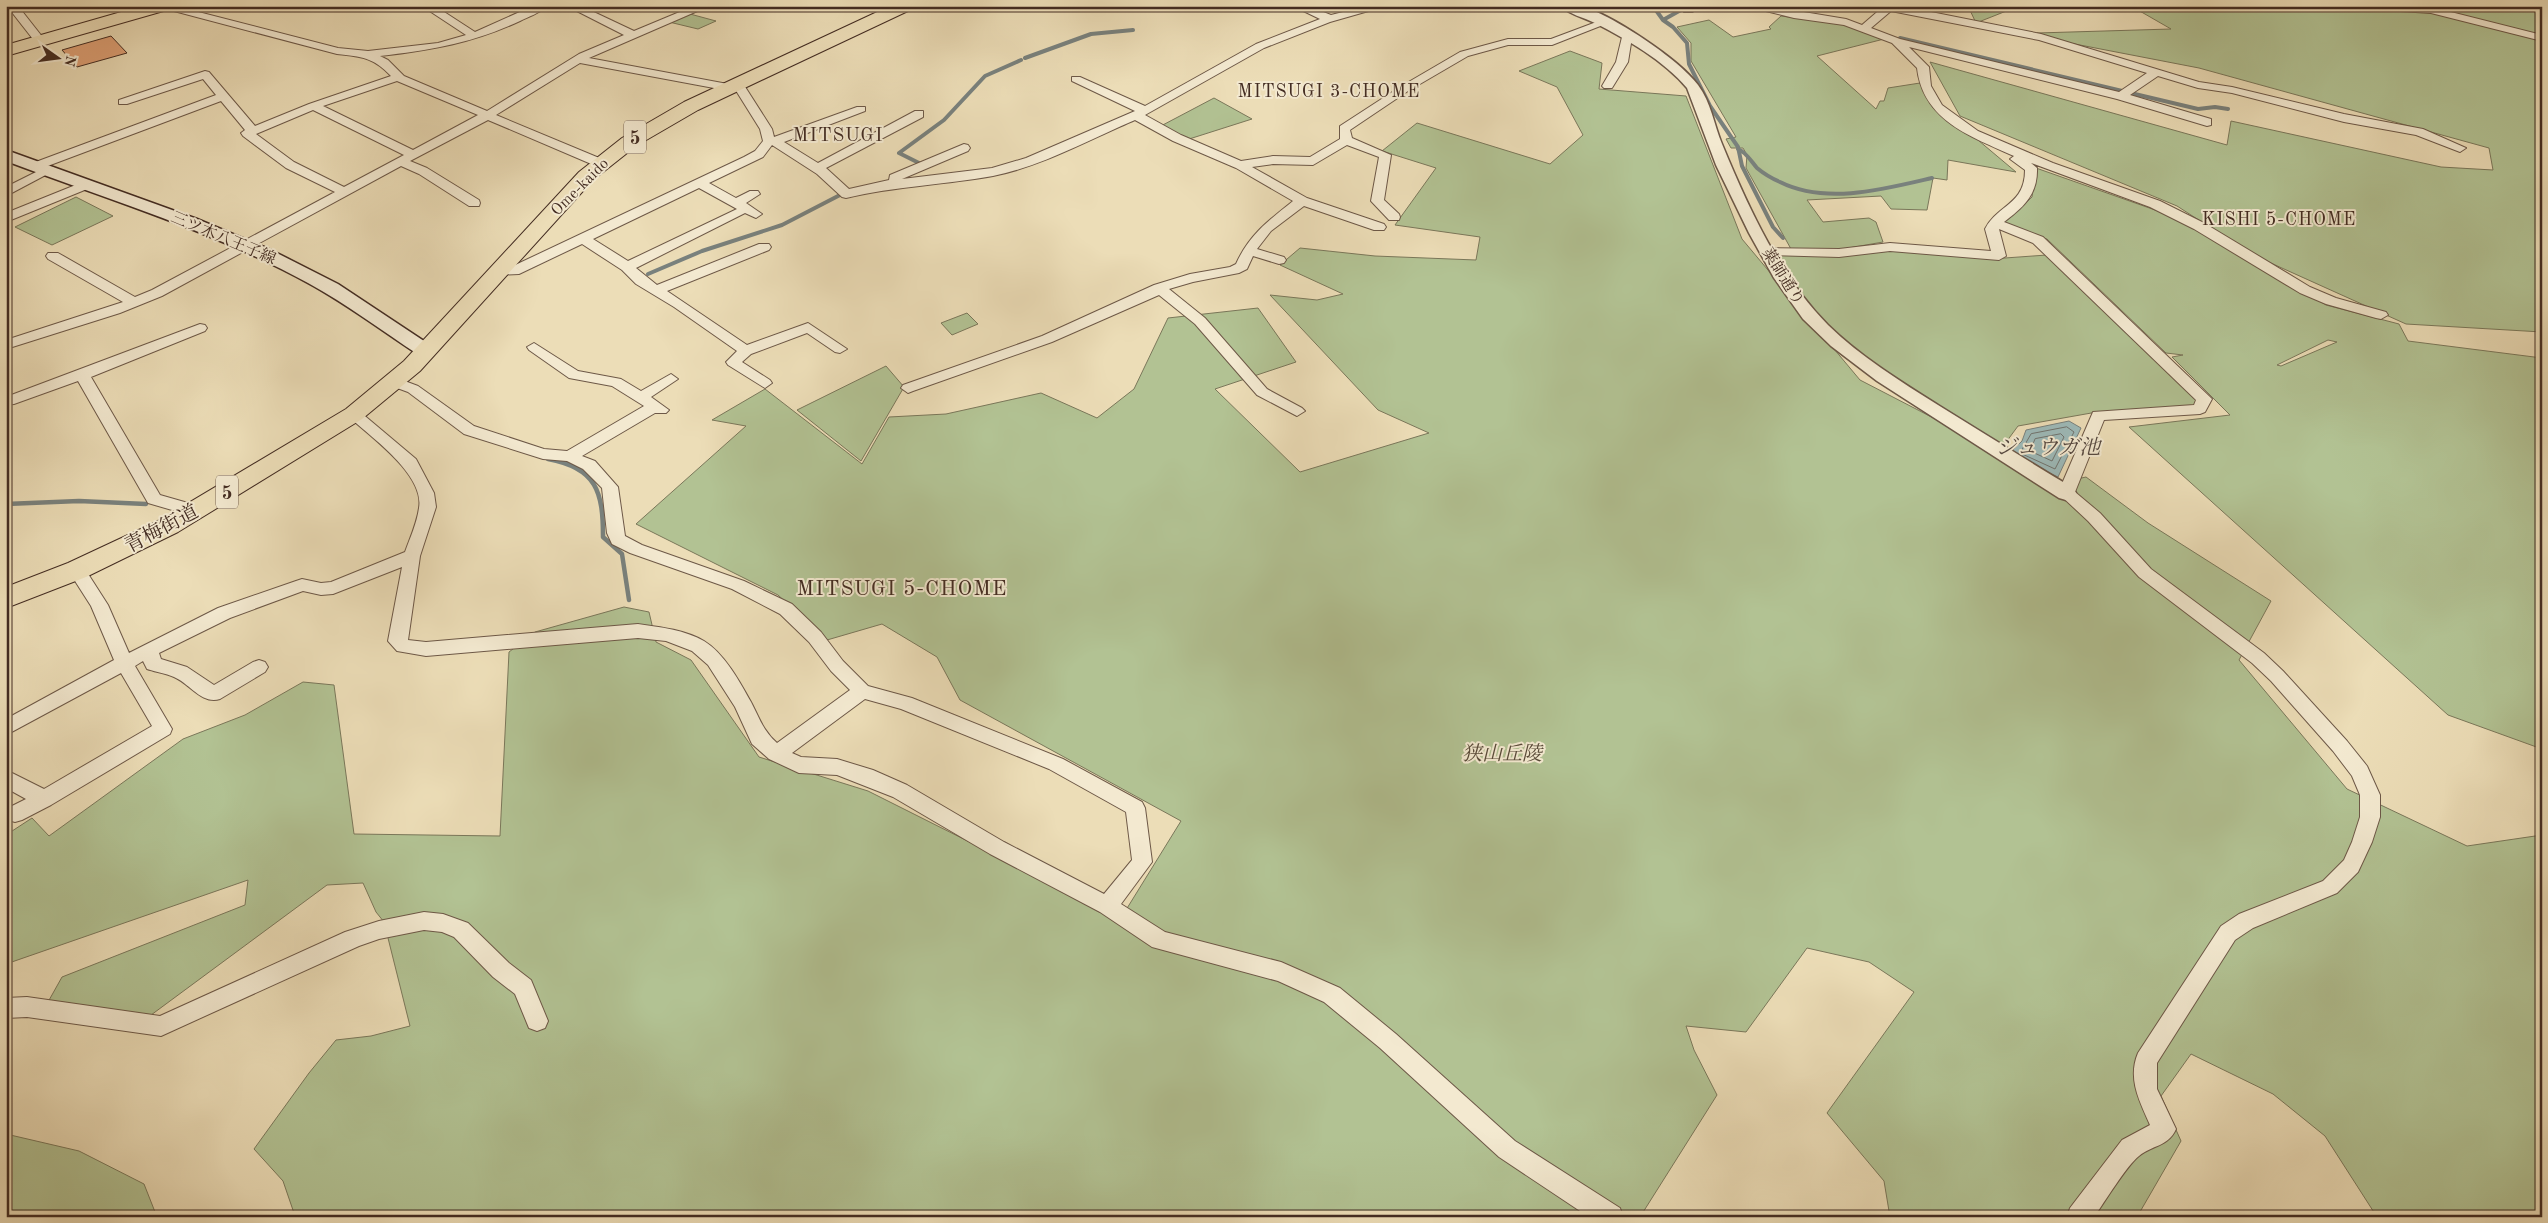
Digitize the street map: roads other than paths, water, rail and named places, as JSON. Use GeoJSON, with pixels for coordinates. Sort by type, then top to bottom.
{"type":"FeatureCollection","features":[{"type":"Feature","properties":{"kind":"main road"},"geometry":{"type":"LineString","coordinates":[[6,51],[161,6]]}},
{"type":"Feature","properties":{"kind":"main road","name":"Ome-kaido"},"geometry":{"type":"LineString","coordinates":[[426,351],[496,272],[600,163],[651,127],[904,6]]}},
{"type":"Feature","properties":{"kind":"main road","name":"三ツ木八王子線"},"geometry":{"type":"LineString","coordinates":[[6,155],[88,184],[246,245],[327,285],[426,351]]}},
{"type":"Feature","properties":{"kind":"main road","name":"青梅街道"},"geometry":{"type":"LineString","coordinates":[[6,598],[77,570],[138,542],[196,510],[354,414],[394,382],[426,351]]}},
{"type":"Feature","properties":{"kind":"street"},"geometry":{"type":"LineString","coordinates":[[12,6],[40,41]]}},
{"type":"Feature","properties":{"kind":"street"},"geometry":{"type":"LineString","coordinates":[[161,6],[337,51],[368,54],[438,46],[474,36],[542,6]]}},
{"type":"Feature","properties":{"kind":"street"},"geometry":{"type":"LineString","coordinates":[[427,6],[474,36]]}},
{"type":"Feature","properties":{"kind":"street"},"geometry":{"type":"LineString","coordinates":[[572,6],[633,35]]}},
{"type":"Feature","properties":{"kind":"street"},"geometry":{"type":"LineString","coordinates":[[6,345],[135,303],[246,245],[342,191],[486,116],[522,96],[578,59],[704,6]]}},
{"type":"Feature","properties":{"kind":"street"},"geometry":{"type":"LineString","coordinates":[[1298,6],[1331,19]]}},
{"type":"Feature","properties":{"kind":"street"},"geometry":{"type":"LineString","coordinates":[[578,59],[734,86],[766,129],[771,141],[817,168],[840,186],[846,194],[883,185],[993,172],[1030,162],[1140,113],[1260,46],[1331,19],[1381,6]]}},
{"type":"Feature","properties":{"kind":"street","name":"薬師通り"},"geometry":{"type":"LineString","coordinates":[[1567,6],[1603,23],[1670,63],[1693,88],[1715,144],[1769,252],[1788,286],[1809,315],[1858,362],[2066,493]]}},
{"type":"Feature","properties":{"kind":"street"},"geometry":{"type":"LineString","coordinates":[[1750,6],[1866,27],[1896,41],[1971,54],[2124,93],[2207,122]]}},
{"type":"Feature","properties":{"kind":"street"},"geometry":{"type":"LineString","coordinates":[[2368,6],[2431,10],[2542,38]]}},
{"type":"Feature","properties":{"kind":"street"},"geometry":{"type":"LineString","coordinates":[[1866,27],[1889,7],[2041,37],[2198,85],[2232,90],[2344,118],[2419,132],[2460,148]]}},
{"type":"Feature","properties":{"kind":"street"},"geometry":{"type":"LineString","coordinates":[[1346,140],[1344,129],[1404,89],[1464,54],[1514,41],[1550,46],[1603,23]]}},
{"type":"Feature","properties":{"kind":"street"},"geometry":{"type":"LineString","coordinates":[[1608,86],[1622,62],[1627,37]]}},
{"type":"Feature","properties":{"kind":"street"},"geometry":{"type":"LineString","coordinates":[[1769,252],[1839,253],[1890,247],[1999,256],[1992,229],[1995,223],[2027,196],[2031,168],[1958,124],[1938,107],[1925,86],[1923,67],[1896,41]]}},
{"type":"Feature","properties":{"kind":"street"},"geometry":{"type":"LineString","coordinates":[[368,54],[384,62],[398,77],[600,163]]}},
{"type":"Feature","properties":{"kind":"street"},"geometry":{"type":"LineString","coordinates":[[2124,93],[2155,73]]}},
{"type":"Feature","properties":{"kind":"street"},"geometry":{"type":"LineString","coordinates":[[122,102],[205,74],[251,129]]}},
{"type":"Feature","properties":{"kind":"street"},"geometry":{"type":"LineString","coordinates":[[342,191],[290,165],[247,132],[313,106],[398,77]]}},
{"type":"Feature","properties":{"kind":"street"},"geometry":{"type":"LineString","coordinates":[[1076,79],[1140,113],[1177,138],[1240,165],[1302,201],[1378,227]]}},
{"type":"Feature","properties":{"kind":"street"},"geometry":{"type":"LineString","coordinates":[[6,192],[43,168],[223,96]]}},
{"type":"Feature","properties":{"kind":"street"},"geometry":{"type":"LineString","coordinates":[[313,106],[412,154]]}},
{"type":"Feature","properties":{"kind":"street"},"geometry":{"type":"LineString","coordinates":[[496,272],[514,271],[700,184],[759,154],[771,141],[861,109]]}},
{"type":"Feature","properties":{"kind":"street"},"geometry":{"type":"LineString","coordinates":[[817,168],[919,114]]}},
{"type":"Feature","properties":{"kind":"street"},"geometry":{"type":"LineString","coordinates":[[1981,137],[2034,160],[2161,207],[2199,226],[2305,290],[2331,301],[2381,315]]}},
{"type":"Feature","properties":{"kind":"street"},"geometry":{"type":"LineString","coordinates":[[1240,165],[1273,160],[1313,161],[1346,140]]}},
{"type":"Feature","properties":{"kind":"street"},"geometry":{"type":"LineString","coordinates":[[1346,140],[1385,155],[1377,201],[1394,217]]}},
{"type":"Feature","properties":{"kind":"street"},"geometry":{"type":"LineString","coordinates":[[883,185],[964,148]]}},
{"type":"Feature","properties":{"kind":"street"},"geometry":{"type":"LineString","coordinates":[[399,161],[423,171],[474,203]]}},
{"type":"Feature","properties":{"kind":"street"},"geometry":{"type":"LineString","coordinates":[[6,218],[88,184]]}},
{"type":"Feature","properties":{"kind":"street"},"geometry":{"type":"LineString","coordinates":[[700,184],[737,208],[756,214]]}},
{"type":"Feature","properties":{"kind":"street"},"geometry":{"type":"LineString","coordinates":[[627,268],[737,208],[754,194]]}},
{"type":"Feature","properties":{"kind":"street"},"geometry":{"type":"LineString","coordinates":[[908,388],[1047,340],[1161,289],[1159,288],[1190,278],[1234,270],[1242,266],[1248,250],[1260,232],[1302,201]]}},
{"type":"Feature","properties":{"kind":"street"},"geometry":{"type":"LineString","coordinates":[[1995,223],[2038,240],[2204,400],[2200,409],[2098,415],[2066,493],[2094,518],[2145,573],[2258,658],[2277,676],[2340,746],[2360,772],[2370,795],[2370,818],[2362,842],[2351,866],[2330,887],[2246,921],[2228,933],[2146,1061],[2146,1088],[2164,1129],[2157,1135],[2130,1148],[2079,1217]]}},
{"type":"Feature","properties":{"kind":"street"},"geometry":{"type":"LineString","coordinates":[[584,239],[627,268],[641,281],[746,351]]}},
{"type":"Feature","properties":{"kind":"street"},"geometry":{"type":"LineString","coordinates":[[657,290],[764,247]]}},
{"type":"Feature","properties":{"kind":"street"},"geometry":{"type":"LineString","coordinates":[[1248,250],[1279,260]]}},
{"type":"Feature","properties":{"kind":"street"},"geometry":{"type":"LineString","coordinates":[[53,256],[135,303]]}},
{"type":"Feature","properties":{"kind":"street"},"geometry":{"type":"LineString","coordinates":[[1161,289],[1200,321],[1262,392],[1297,411]]}},
{"type":"Feature","properties":{"kind":"street"},"geometry":{"type":"LineString","coordinates":[[765,383],[733,362],[746,351],[808,327],[840,349]]}},
{"type":"Feature","properties":{"kind":"street"},"geometry":{"type":"LineString","coordinates":[[7,401],[82,376],[200,328]]}},
{"type":"Feature","properties":{"kind":"street"},"geometry":{"type":"LineString","coordinates":[[534,347],[574,375],[616,382],[658,408],[570,456]]}},
{"type":"Feature","properties":{"kind":"street"},"geometry":{"type":"LineString","coordinates":[[82,376],[154,499],[196,510]]}},
{"type":"Feature","properties":{"kind":"street"},"geometry":{"type":"LineString","coordinates":[[641,397],[670,379]]}},
{"type":"Feature","properties":{"kind":"street"},"geometry":{"type":"LineString","coordinates":[[394,382],[412,390],[469,430],[543,454],[570,456],[589,465],[610,487],[615,533],[618,540],[636,549],[738,585],[786,609],[815,637],[837,666],[862,691],[905,703],[1056,764],[1134,808],[1142,862],[1107,906]]}},
{"type":"Feature","properties":{"kind":"street"},"geometry":{"type":"LineString","coordinates":[[354,414],[410,463],[426,493],[428,507],[412,556],[398,641],[403,646],[426,649],[638,631],[667,635],[698,646],[714,660],[743,704],[759,740],[776,754],[799,765],[837,767],[866,776],[900,792],[997,848],[1107,906],[1160,940],[1281,972],[1332,995],[1388,1041],[1507,1148],[1611,1217]]}},
{"type":"Feature","properties":{"kind":"street"},"geometry":{"type":"LineString","coordinates":[[6,728],[124,663],[224,613],[302,585],[321,590],[333,588],[412,556]]}},
{"type":"Feature","properties":{"kind":"street"},"geometry":{"type":"LineString","coordinates":[[15,814],[44,799],[162,729],[124,663],[99,605],[77,570]]}},
{"type":"Feature","properties":{"kind":"street"},"geometry":{"type":"LineString","coordinates":[[149,650],[153,664],[181,672],[213,694],[259,667]]}},
{"type":"Feature","properties":{"kind":"street"},"geometry":{"type":"LineString","coordinates":[[776,754],[862,691]]}},
{"type":"Feature","properties":{"kind":"street"},"geometry":{"type":"LineString","coordinates":[[6,778],[44,799]]}},
{"type":"Feature","properties":{"kind":"street"},"geometry":{"type":"LineString","coordinates":[[6,1008],[27,1007],[161,1026],[353,939],[379,930],[424,921],[443,924],[461,930],[501,970],[523,987],[538,1021]]}},
{"type":"Feature","properties":{"kind":"water","name":"ジュウガ池"},"geometry":{"type":"Polygon","coordinates":[[[2069,421],[2081,428],[2058,477],[2009,454],[2022,441],[2026,430],[2069,421]]]}},
{"type":"Feature","properties":{"kind":"waterway"},"geometry":{"type":"LineString","coordinates":[[1653,6],[1663,20]]}},
{"type":"Feature","properties":{"kind":"waterway"},"geometry":{"type":"LineString","coordinates":[[1663,20],[1688,6]]}},
{"type":"Feature","properties":{"kind":"waterway"},"geometry":{"type":"LineString","coordinates":[[1663,20],[1673,27],[1687,43],[1689,64],[1710,106],[1738,149]]}},
{"type":"Feature","properties":{"kind":"waterway"},"geometry":{"type":"LineString","coordinates":[[1025,58],[1091,34],[1133,30]]}},
{"type":"Feature","properties":{"kind":"waterway"},"geometry":{"type":"LineString","coordinates":[[1900,38],[2198,109],[2215,107],[2228,109]]}},
{"type":"Feature","properties":{"kind":"waterway"},"geometry":{"type":"LineString","coordinates":[[921,164],[899,153],[944,120],[985,76],[1021,60]]}},
{"type":"Feature","properties":{"kind":"waterway"},"geometry":{"type":"LineString","coordinates":[[1738,149],[1746,154],[1757,168],[1771,178],[1798,189],[1817,193],[1856,193],[1932,178]]}},
{"type":"Feature","properties":{"kind":"waterway"},"geometry":{"type":"LineString","coordinates":[[1738,149],[1742,166],[1773,227],[1783,238]]}},
{"type":"Feature","properties":{"kind":"waterway"},"geometry":{"type":"LineString","coordinates":[[648,274],[702,251],[782,225],[840,195]]}},
{"type":"Feature","properties":{"kind":"waterway"},"geometry":{"type":"LineString","coordinates":[[548,459],[577,469],[594,484],[599,495],[603,521],[603,537],[622,554],[629,600]]}},
{"type":"Feature","properties":{"kind":"waterway"},"geometry":{"type":"LineString","coordinates":[[6,504],[79,501],[146,504]]}},
{"type":"Feature","properties":{"kind":"district","name":"MITSUGI 3-CHOME"},"geometry":{"type":"Point","coordinates":[1329,91]}},
{"type":"Feature","properties":{"kind":"district","name":"MITSUGI"},"geometry":{"type":"Point","coordinates":[838,134]}},
{"type":"Feature","properties":{"kind":"district","name":"KISHI 5-CHOME"},"geometry":{"type":"Point","coordinates":[2279,219]}},
{"type":"Feature","properties":{"kind":"district","name":"MITSUGI 5-CHOME"},"geometry":{"type":"Point","coordinates":[902,588]}},
{"type":"Feature","properties":{"kind":"park label","name":"狭山丘陵"},"geometry":{"type":"Point","coordinates":[1502,753]}}]}
